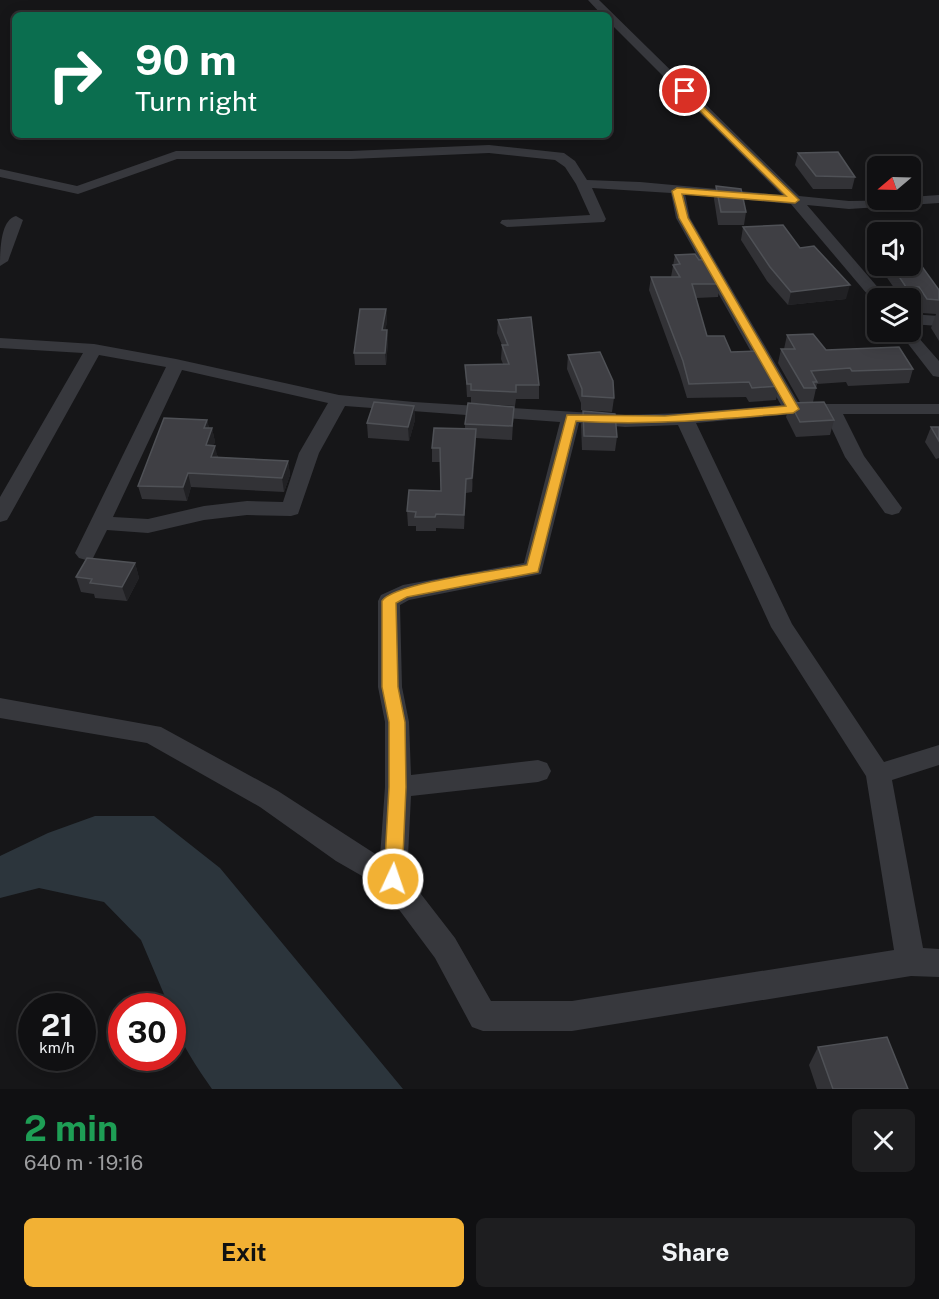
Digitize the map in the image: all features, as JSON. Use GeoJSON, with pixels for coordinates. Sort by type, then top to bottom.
{"type":"FeatureCollection","features":[{"type":"Feature","properties":{"kind":"street"},"geometry":{"type":"LineString","coordinates":[[593,0],[605,12]]}},
{"type":"Feature","properties":{"kind":"street"},"geometry":{"type":"LineString","coordinates":[[612,19],[795,200],[870,288]]}},
{"type":"Feature","properties":{"kind":"street"},"geometry":{"type":"LineString","coordinates":[[0,173],[78,190],[176,154],[351,155],[489,149],[560,156],[570,164],[583,184],[599,219],[507,223]]}},
{"type":"Feature","properties":{"kind":"street"},"geometry":{"type":"LineString","coordinates":[[583,184],[640,186],[849,205],[939,199]]}},
{"type":"Feature","properties":{"kind":"street"},"geometry":{"type":"LineString","coordinates":[[677,191],[683,218],[793,409]]}},
{"type":"Feature","properties":{"kind":"street"},"geometry":{"type":"LineString","coordinates":[[0,261],[16,220]]}},
{"type":"Feature","properties":{"kind":"street"},"geometry":{"type":"LineString","coordinates":[[921,320],[939,321]]}},
{"type":"Feature","properties":{"kind":"street"},"geometry":{"type":"LineString","coordinates":[[915,342],[939,372]]}},
{"type":"Feature","properties":{"kind":"street"},"geometry":{"type":"LineString","coordinates":[[0,343],[94,349],[176,364],[339,400],[414,407],[625,421],[685,419],[793,409],[939,409]]}},
{"type":"Feature","properties":{"kind":"street"},"geometry":{"type":"LineString","coordinates":[[0,515],[94,349]]}},
{"type":"Feature","properties":{"kind":"street"},"geometry":{"type":"LineString","coordinates":[[86,553],[176,364]]}},
{"type":"Feature","properties":{"kind":"street"},"geometry":{"type":"LineString","coordinates":[[100,523],[148,526],[204,513],[247,508],[291,509],[309,453],[339,400]]}},
{"type":"Feature","properties":{"kind":"street"},"geometry":{"type":"LineString","coordinates":[[831,409],[855,457],[892,508]]}},
{"type":"Feature","properties":{"kind":"street"},"geometry":{"type":"LineString","coordinates":[[393,879],[398,787],[397,722],[390,687],[389,601],[404,593],[533,569],[571,417]]}},
{"type":"Feature","properties":{"kind":"street"},"geometry":{"type":"LineString","coordinates":[[685,419],[782,627],[878,774],[911,963]]}},
{"type":"Feature","properties":{"kind":"street"},"geometry":{"type":"LineString","coordinates":[[0,708],[152,734],[269,799],[346,852],[393,879],[445,948],[483,1016],[572,1016],[911,963],[939,963]]}},
{"type":"Feature","properties":{"kind":"street"},"geometry":{"type":"LineString","coordinates":[[878,774],[939,756]]}},
{"type":"Feature","properties":{"kind":"street"},"geometry":{"type":"LineString","coordinates":[[398,787],[538,771]]}},
{"type":"Feature","properties":{"kind":"shaded area"},"geometry":{"type":"Polygon","coordinates":[[[95,816],[154,816],[220,868],[403,1089],[212,1089],[186,1047],[186,993],[163,993],[141,940],[104,902],[39,888],[0,898],[0,856],[48,833],[95,816]]]}},
{"type":"Feature","properties":{"kind":"building"},"geometry":{"type":"Polygon","coordinates":[[[838,152],[855,177],[816,176],[798,153],[838,152]]]}},
{"type":"Feature","properties":{"kind":"building"},"geometry":{"type":"Polygon","coordinates":[[[716,186],[741,189],[746,212],[721,212],[716,186]]]}},
{"type":"Feature","properties":{"kind":"building"},"geometry":{"type":"Polygon","coordinates":[[[783,225],[800,248],[814,246],[850,285],[791,292],[770,267],[743,227],[783,225]]]}},
{"type":"Feature","properties":{"kind":"building"},"geometry":{"type":"Polygon","coordinates":[[[695,254],[699,260],[706,259],[720,284],[692,284],[707,336],[724,336],[731,352],[759,351],[779,386],[752,388],[749,382],[689,384],[683,361],[651,277],[680,277],[673,265],[680,264],[675,255],[695,254]]]}},
{"type":"Feature","properties":{"kind":"building"},"geometry":{"type":"Polygon","coordinates":[[[921,265],[939,290],[939,300],[927,299],[919,287],[906,287],[899,276],[921,276],[921,265]]]}},
{"type":"Feature","properties":{"kind":"building"},"geometry":{"type":"Polygon","coordinates":[[[360,309],[386,309],[382,330],[387,330],[385,353],[354,353],[360,309]]]}},
{"type":"Feature","properties":{"kind":"building"},"geometry":{"type":"Polygon","coordinates":[[[531,317],[539,385],[516,385],[516,392],[471,390],[471,384],[467,384],[465,365],[509,364],[502,345],[508,345],[498,320],[531,317]]]}},
{"type":"Feature","properties":{"kind":"building"},"geometry":{"type":"Polygon","coordinates":[[[813,334],[826,350],[899,347],[913,369],[852,371],[850,368],[811,371],[817,382],[813,382],[816,388],[804,388],[781,349],[795,349],[787,335],[813,334]]]}},
{"type":"Feature","properties":{"kind":"building"},"geometry":{"type":"Polygon","coordinates":[[[600,352],[613,381],[614,398],[582,396],[582,389],[568,355],[600,352]]]}},
{"type":"Feature","properties":{"kind":"building"},"geometry":{"type":"Polygon","coordinates":[[[374,402],[414,406],[408,427],[367,423],[374,402]]]}},
{"type":"Feature","properties":{"kind":"building"},"geometry":{"type":"Polygon","coordinates":[[[824,402],[834,420],[800,422],[790,403],[824,402]]]}},
{"type":"Feature","properties":{"kind":"building"},"geometry":{"type":"Polygon","coordinates":[[[468,403],[514,407],[512,426],[465,424],[468,403]]]}},
{"type":"Feature","properties":{"kind":"building"},"geometry":{"type":"Polygon","coordinates":[[[583,411],[615,414],[617,437],[584,436],[583,411]]]}},
{"type":"Feature","properties":{"kind":"building"},"geometry":{"type":"Polygon","coordinates":[[[164,418],[207,420],[204,428],[212,428],[206,445],[215,446],[211,457],[288,461],[282,478],[188,473],[183,487],[138,486],[164,418]]]}},
{"type":"Feature","properties":{"kind":"building"},"geometry":{"type":"Polygon","coordinates":[[[931,427],[939,427],[939,441],[931,427]]]}},
{"type":"Feature","properties":{"kind":"building"},"geometry":{"type":"Polygon","coordinates":[[[434,428],[476,429],[472,478],[466,479],[464,515],[436,514],[435,517],[415,517],[416,512],[407,511],[409,490],[441,491],[440,448],[432,448],[434,428]]]}},
{"type":"Feature","properties":{"kind":"building"},"geometry":{"type":"Polygon","coordinates":[[[87,558],[135,563],[122,587],[90,583],[92,579],[76,577],[87,558]]]}},
{"type":"Feature","properties":{"kind":"building"},"geometry":{"type":"Polygon","coordinates":[[[887,1037],[908,1089],[833,1089],[818,1047],[887,1037]]]}},
{"type":"Feature","properties":{"kind":"route"},"geometry":{"type":"LineString","coordinates":[[393,879],[398,787],[397,722],[390,687],[389,601],[404,593],[533,569],[571,417],[625,421],[685,419],[793,409],[683,218],[677,191],[795,200],[685,91]]}}]}
